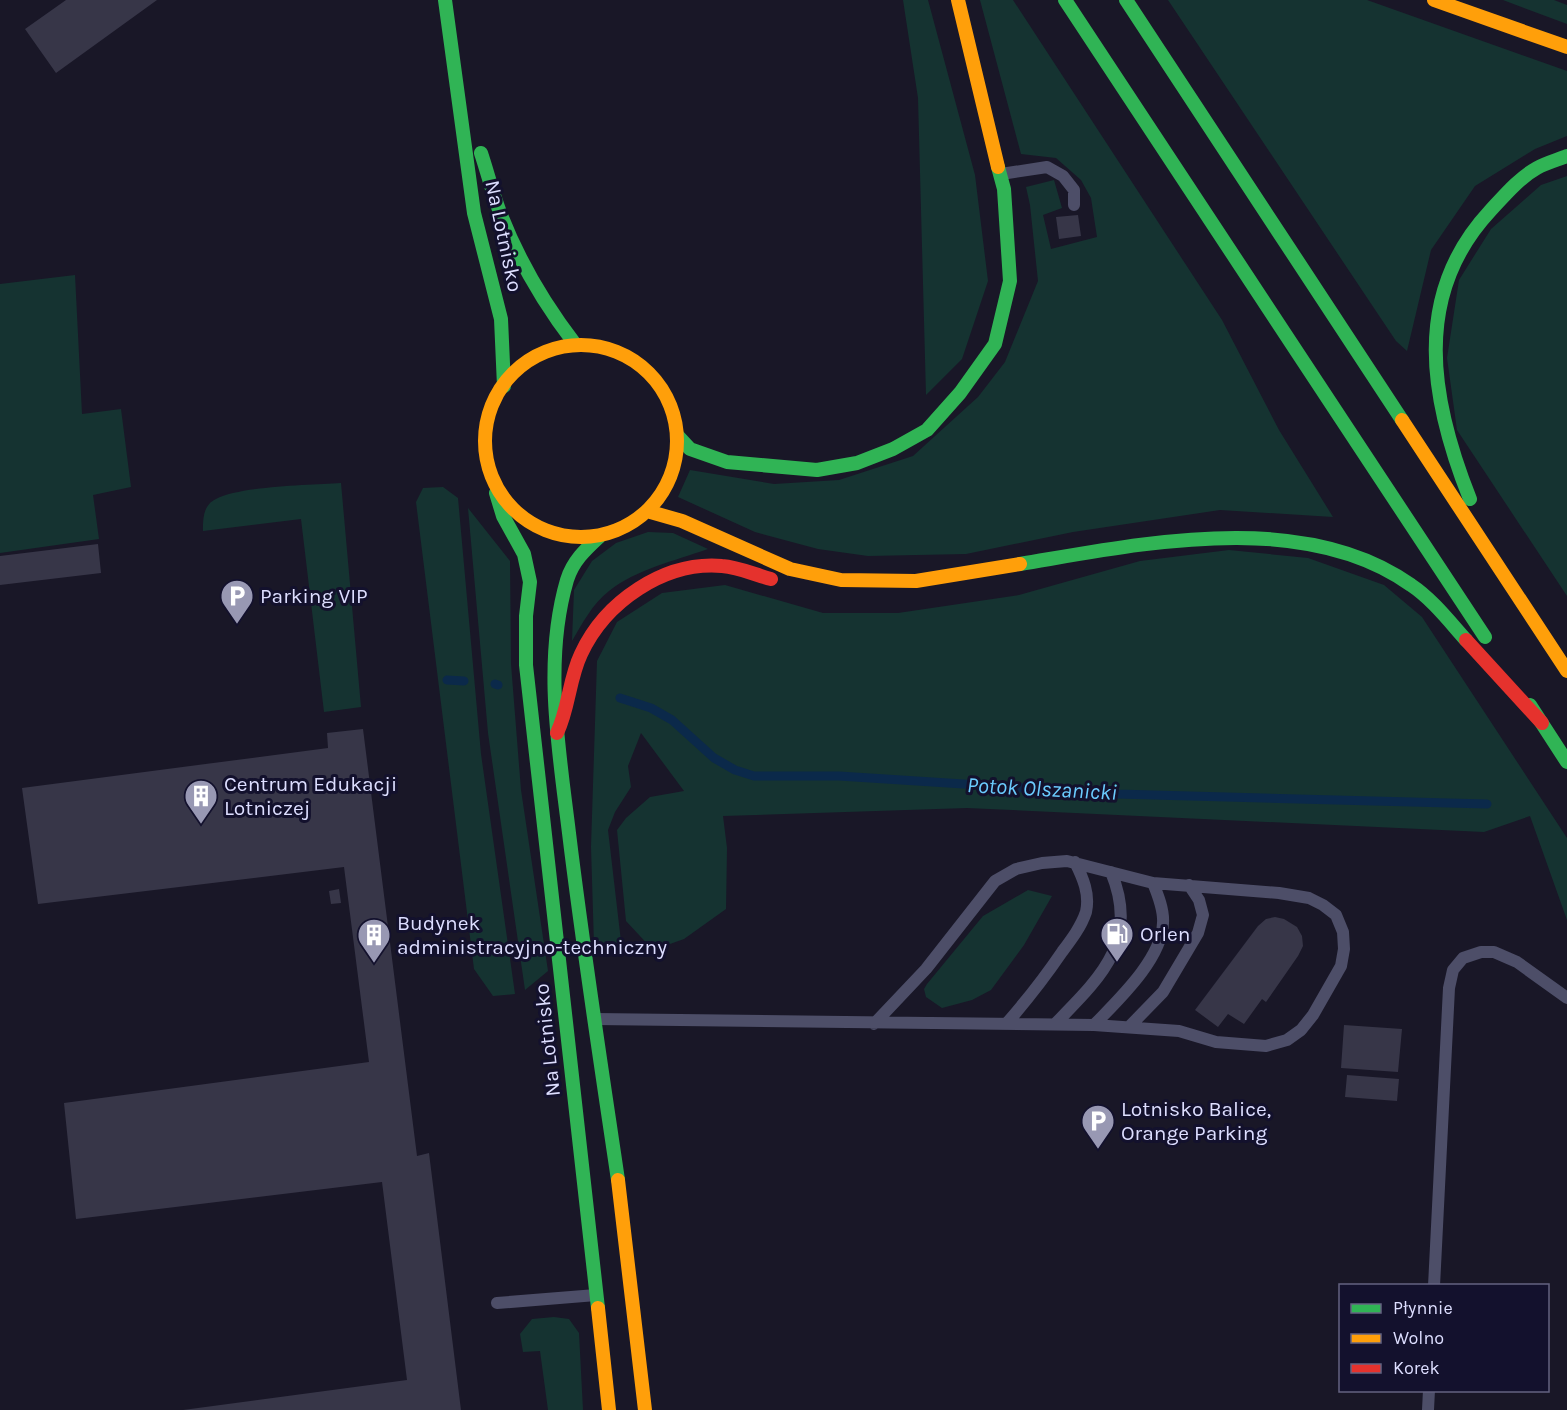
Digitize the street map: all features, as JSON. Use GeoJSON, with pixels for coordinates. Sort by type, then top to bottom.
{"type":"FeatureCollection","features":[{"type":"Feature","properties":{"kind":"main road","name":"Na Lotnisko"},"geometry":{"type":"LineString","coordinates":[[445,0],[474,213],[501,320],[504,386]]}},
{"type":"Feature","properties":{"kind":"main road"},"geometry":{"type":"LineString","coordinates":[[677,435],[690,448],[727,462],[818,470],[857,463],[927,430],[960,393],[995,344],[1010,281],[1004,189],[958,0]]}},
{"type":"Feature","properties":{"kind":"main road"},"geometry":{"type":"LineString","coordinates":[[1065,0],[1567,762]]}},
{"type":"Feature","properties":{"kind":"main road"},"geometry":{"type":"LineString","coordinates":[[1126,0],[1567,671]]}},
{"type":"Feature","properties":{"kind":"main road"},"geometry":{"type":"LineString","coordinates":[[1434,0],[1567,47]]}},
{"type":"Feature","properties":{"kind":"main road","name":"Na Lotnisko"},"geometry":{"type":"LineString","coordinates":[[459,95],[511,238],[547,304],[575,344]]}},
{"type":"Feature","properties":{"kind":"main road"},"geometry":{"type":"LineString","coordinates":[[1496,562],[1449,446],[1438,397],[1434,355],[1438,308],[1454,263],[1483,216],[1537,168],[1567,156]]}},
{"type":"Feature","properties":{"kind":"main road"},"geometry":{"type":"LineString","coordinates":[[599,537],[575,537],[528,522],[496,493],[486,471],[483,452],[488,416],[504,386],[516,372],[531,362],[575,344],[602,344],[620,350],[640,364],[658,382],[667,397],[674,416],[677,435],[675,465],[668,482],[647,511],[632,523],[599,537],[579,555],[572,567],[567,580],[557,629],[555,665],[557,733],[576,893],[625,1230],[645,1410]]}},
{"type":"Feature","properties":{"kind":"main road","name":"Na Lotnisko"},"geometry":{"type":"LineString","coordinates":[[496,493],[503,516],[524,554],[530,582],[526,616],[526,665],[598,1295],[609,1410]]}},
{"type":"Feature","properties":{"kind":"main road"},"geometry":{"type":"LineString","coordinates":[[647,511],[682,521],[790,568],[841,580],[916,581],[1120,547],[1206,539],[1278,538],[1334,548],[1381,567],[1412,585],[1437,608],[1542,723]]}},
{"type":"Feature","properties":{"kind":"main road"},"geometry":{"type":"LineString","coordinates":[[557,733],[567,708],[573,674],[583,651],[594,631],[612,609],[635,591],[663,575],[696,566],[722,566],[781,582],[828,577]]}},
{"type":"Feature","properties":{"kind":"lane"},"geometry":{"type":"LineString","coordinates":[[1000,174],[1047,167],[1063,176],[1074,190],[1074,205]]}},
{"type":"Feature","properties":{"kind":"lane"},"geometry":{"type":"LineString","coordinates":[[595,1019],[874,1024],[931,1022],[1094,1025],[1179,1031],[1216,1042],[1266,1046],[1287,1040],[1301,1030],[1313,1016],[1341,966],[1344,949],[1343,932],[1336,915],[1309,898],[1279,893],[1153,883],[1075,862],[1042,862],[1016,869],[996,881],[926,969],[874,1024]]}},
{"type":"Feature","properties":{"kind":"lane"},"geometry":{"type":"LineString","coordinates":[[1007,1023],[1037,988],[1079,928],[1086,910],[1087,894],[1084,879],[1075,862]]}},
{"type":"Feature","properties":{"kind":"lane"},"geometry":{"type":"LineString","coordinates":[[1055,1024],[1083,995],[1113,955],[1121,931],[1122,909],[1118,889],[1111,872]]}},
{"type":"Feature","properties":{"kind":"lane"},"geometry":{"type":"LineString","coordinates":[[1094,1025],[1123,996],[1158,947],[1163,922],[1160,902],[1153,883]]}},
{"type":"Feature","properties":{"kind":"lane"},"geometry":{"type":"LineString","coordinates":[[1129,1027],[1163,992],[1198,933],[1203,915],[1199,900],[1189,885]]}},
{"type":"Feature","properties":{"kind":"lane"},"geometry":{"type":"LineString","coordinates":[[1434,1284],[1449,988],[1453,970],[1463,958],[1480,952],[1494,952],[1517,962],[1567,998]]}},
{"type":"Feature","properties":{"kind":"lane"},"geometry":{"type":"LineString","coordinates":[[497,1303],[598,1295]]}},
{"type":"Feature","properties":{"kind":"lane"},"geometry":{"type":"LineString","coordinates":[[1428,1410],[1429,1392]]}},
{"type":"Feature","properties":{"kind":"green space"},"geometry":{"type":"Polygon","coordinates":[[[903,0],[928,0],[975,175],[988,281],[962,359],[926,395],[918,98],[903,0]]]}},
{"type":"Feature","properties":{"kind":"green space"},"geometry":{"type":"Polygon","coordinates":[[[980,0],[1013,0],[1222,320],[1279,430],[1333,517],[1220,510],[1073,532],[966,554],[868,556],[818,549],[755,532],[678,497],[690,470],[774,484],[839,480],[913,456],[978,397],[1005,362],[1038,281],[1026,187],[1054,180],[1062,208],[1043,215],[1051,249],[1097,237],[1091,198],[1081,180],[1056,158],[1021,154],[980,0]]]}},
{"type":"Feature","properties":{"kind":"green space"},"geometry":{"type":"Polygon","coordinates":[[[1168,0],[1367,0],[1567,71],[1567,136],[1535,149],[1475,186],[1431,250],[1407,351],[1396,341],[1168,0]]]}},
{"type":"Feature","properties":{"kind":"green space"},"geometry":{"type":"Polygon","coordinates":[[[1503,0],[1554,0],[1567,5],[1567,24],[1503,0]]]}},
{"type":"Feature","properties":{"kind":"green space"},"geometry":{"type":"Polygon","coordinates":[[[1567,176],[1567,596],[1457,430],[1447,358],[1459,280],[1491,229],[1541,185],[1567,176]]]}},
{"type":"Feature","properties":{"kind":"green space"},"geometry":{"type":"Polygon","coordinates":[[[75,275],[82,414],[121,409],[131,487],[93,495],[99,539],[0,553],[0,284],[75,275]]]}},
{"type":"Feature","properties":{"kind":"green space"},"geometry":{"type":"Polygon","coordinates":[[[341,483],[361,707],[324,712],[301,519],[203,531],[203,522],[208,505],[216,499],[241,491],[341,483]]]}},
{"type":"Feature","properties":{"kind":"green space"},"geometry":{"type":"Polygon","coordinates":[[[443,487],[458,498],[481,754],[515,994],[493,996],[474,969],[416,502],[423,488],[443,487]]]}},
{"type":"Feature","properties":{"kind":"green space"},"geometry":{"type":"Polygon","coordinates":[[[468,508],[510,561],[511,664],[521,790],[548,971],[525,990],[488,733],[468,508]]]}},
{"type":"Feature","properties":{"kind":"green space"},"geometry":{"type":"Polygon","coordinates":[[[648,532],[673,533],[708,549],[656,566],[620,583],[598,601],[572,641],[574,590],[592,561],[616,543],[648,532]]]}},
{"type":"Feature","properties":{"kind":"green space"},"geometry":{"type":"Polygon","coordinates":[[[1229,550],[1308,558],[1384,585],[1422,617],[1567,838],[1567,920],[1530,816],[1484,832],[967,808],[723,816],[727,848],[726,909],[684,939],[653,950],[626,921],[617,830],[626,818],[650,797],[684,791],[641,733],[628,766],[631,787],[615,812],[608,830],[622,950],[594,945],[591,847],[597,661],[617,622],[662,593],[725,585],[823,613],[898,613],[1019,595],[1140,561],[1229,550]]]}},
{"type":"Feature","properties":{"kind":"green space"},"geometry":{"type":"Polygon","coordinates":[[[1028,890],[1052,896],[1024,945],[991,990],[972,1000],[942,1008],[926,997],[924,989],[927,984],[983,916],[1028,890]]]}},
{"type":"Feature","properties":{"kind":"green space"},"geometry":{"type":"Polygon","coordinates":[[[554,1317],[569,1319],[579,1333],[583,1410],[548,1410],[540,1351],[523,1352],[520,1334],[532,1319],[554,1317]]]}},
{"type":"Feature","properties":{"kind":"building"},"geometry":{"type":"Polygon","coordinates":[[[66,0],[157,0],[56,73],[25,29],[66,0]]]}},
{"type":"Feature","properties":{"kind":"building"},"geometry":{"type":"Polygon","coordinates":[[[1078,215],[1081,236],[1059,239],[1056,217],[1078,215]]]}},
{"type":"Feature","properties":{"kind":"building"},"geometry":{"type":"Polygon","coordinates":[[[98,544],[101,573],[0,585],[0,556],[98,544]]]}},
{"type":"Feature","properties":{"kind":"building"},"geometry":{"type":"Polygon","coordinates":[[[363,729],[417,1156],[429,1153],[461,1410],[183,1410],[407,1380],[382,1182],[76,1219],[64,1103],[369,1062],[344,867],[38,904],[22,788],[328,748],[327,733],[363,729]]]}},
{"type":"Feature","properties":{"kind":"building"},"geometry":{"type":"Polygon","coordinates":[[[339,889],[341,903],[331,904],[329,891],[339,889]]]}},
{"type":"Feature","properties":{"kind":"building"},"geometry":{"type":"Polygon","coordinates":[[[1275,917],[1284,919],[1297,927],[1302,936],[1303,946],[1298,956],[1266,1002],[1262,999],[1244,1024],[1228,1014],[1218,1027],[1195,1010],[1258,926],[1266,919],[1275,917]]]}},
{"type":"Feature","properties":{"kind":"building"},"geometry":{"type":"Polygon","coordinates":[[[1344,1025],[1402,1029],[1398,1072],[1341,1068],[1344,1025]]]}},
{"type":"Feature","properties":{"kind":"building"},"geometry":{"type":"Polygon","coordinates":[[[1347,1075],[1399,1079],[1397,1101],[1345,1097],[1347,1075]]]}},
{"type":"Feature","properties":{"kind":"waterway","name":"Potok Olszanicki"},"geometry":{"type":"LineString","coordinates":[[447,680],[464,681]]}},
{"type":"Feature","properties":{"kind":"waterway","name":"Potok Olszanicki"},"geometry":{"type":"LineString","coordinates":[[620,698],[651,708],[672,720],[714,758],[735,770],[754,776],[839,776],[1117,794],[1487,804]]}},
{"type":"Feature","properties":{"kind":"traffic: fast"},"geometry":{"type":"LineString","coordinates":[[445,0],[474,213],[501,319],[504,386]]}},
{"type":"Feature","properties":{"kind":"traffic: fast"},"geometry":{"type":"LineString","coordinates":[[1065,0],[1485,637]]}},
{"type":"Feature","properties":{"kind":"traffic: fast"},"geometry":{"type":"LineString","coordinates":[[1126,0],[1402,420]]}},
{"type":"Feature","properties":{"kind":"traffic: fast"},"geometry":{"type":"LineString","coordinates":[[481,153],[498,207],[524,266],[553,314],[575,344]]}},
{"type":"Feature","properties":{"kind":"traffic: fast"},"geometry":{"type":"LineString","coordinates":[[1470,499],[1456,462],[1438,387],[1436,350],[1439,314],[1448,278],[1465,244],[1506,193],[1537,168],[1567,156]]}},
{"type":"Feature","properties":{"kind":"traffic: fast"},"geometry":{"type":"LineString","coordinates":[[677,435],[690,449],[727,462],[817,470],[857,463],[893,449],[927,430],[960,393],[995,344],[1010,281],[1004,189],[998,167]]}},
{"type":"Feature","properties":{"kind":"traffic: fast"},"geometry":{"type":"LineString","coordinates":[[496,493],[503,516],[524,554],[530,582],[526,616],[526,665],[598,1308]]}},
{"type":"Feature","properties":{"kind":"traffic: fast"},"geometry":{"type":"LineString","coordinates":[[599,537],[576,561],[567,580],[560,611],[554,674],[561,770],[580,920],[618,1180]]}},
{"type":"Feature","properties":{"kind":"traffic: fast"},"geometry":{"type":"LineString","coordinates":[[1020,564],[1117,548],[1220,538],[1272,539],[1321,546],[1368,561],[1411,585],[1433,604],[1466,640]]}},
{"type":"Feature","properties":{"kind":"traffic: fast"},"geometry":{"type":"LineString","coordinates":[[1530,705],[1567,762]]}},
{"type":"Feature","properties":{"kind":"traffic: slow"},"geometry":{"type":"LineString","coordinates":[[958,0],[998,167]]}},
{"type":"Feature","properties":{"kind":"traffic: slow"},"geometry":{"type":"LineString","coordinates":[[1434,0],[1567,47]]}},
{"type":"Feature","properties":{"kind":"traffic: slow"},"geometry":{"type":"LineString","coordinates":[[572,345],[590,345],[618,352],[649,373],[670,404],[677,441],[670,478],[649,509],[618,530],[590,537],[572,537],[536,526],[507,502],[496,486],[489,469],[485,450],[485,432],[496,396],[520,367],[536,356],[553,349],[572,345]]}},
{"type":"Feature","properties":{"kind":"traffic: slow"},"geometry":{"type":"LineString","coordinates":[[1402,420],[1567,671]]}},
{"type":"Feature","properties":{"kind":"traffic: slow"},"geometry":{"type":"LineString","coordinates":[[647,511],[682,521],[790,569],[841,580],[916,581],[1020,564]]}},
{"type":"Feature","properties":{"kind":"traffic: slow"},"geometry":{"type":"LineString","coordinates":[[618,1180],[645,1410]]}},
{"type":"Feature","properties":{"kind":"traffic: slow"},"geometry":{"type":"LineString","coordinates":[[598,1308],[609,1410]]}},
{"type":"Feature","properties":{"kind":"traffic: jam"},"geometry":{"type":"LineString","coordinates":[[557,733],[581,654],[605,618],[639,589],[679,570],[700,566],[741,569],[771,579]]}},
{"type":"Feature","properties":{"kind":"traffic: jam"},"geometry":{"type":"LineString","coordinates":[[1466,640],[1542,723]]}},
{"type":"Feature","properties":{"kind":"place","name":"Parking VIP"},"geometry":{"type":"Point","coordinates":[237,625]}},
{"type":"Feature","properties":{"kind":"place","name":"Centrum Edukacji Lotniczej"},"geometry":{"type":"Point","coordinates":[201,825]}},
{"type":"Feature","properties":{"kind":"place","name":"Orlen"},"geometry":{"type":"Point","coordinates":[1117,963]}},
{"type":"Feature","properties":{"kind":"place","name":"Budynek administracyjno-techniczny"},"geometry":{"type":"Point","coordinates":[374,964]}},
{"type":"Feature","properties":{"kind":"place","name":"Lotnisko Balice, Orange Parking"},"geometry":{"type":"Point","coordinates":[1098,1150]}}]}
